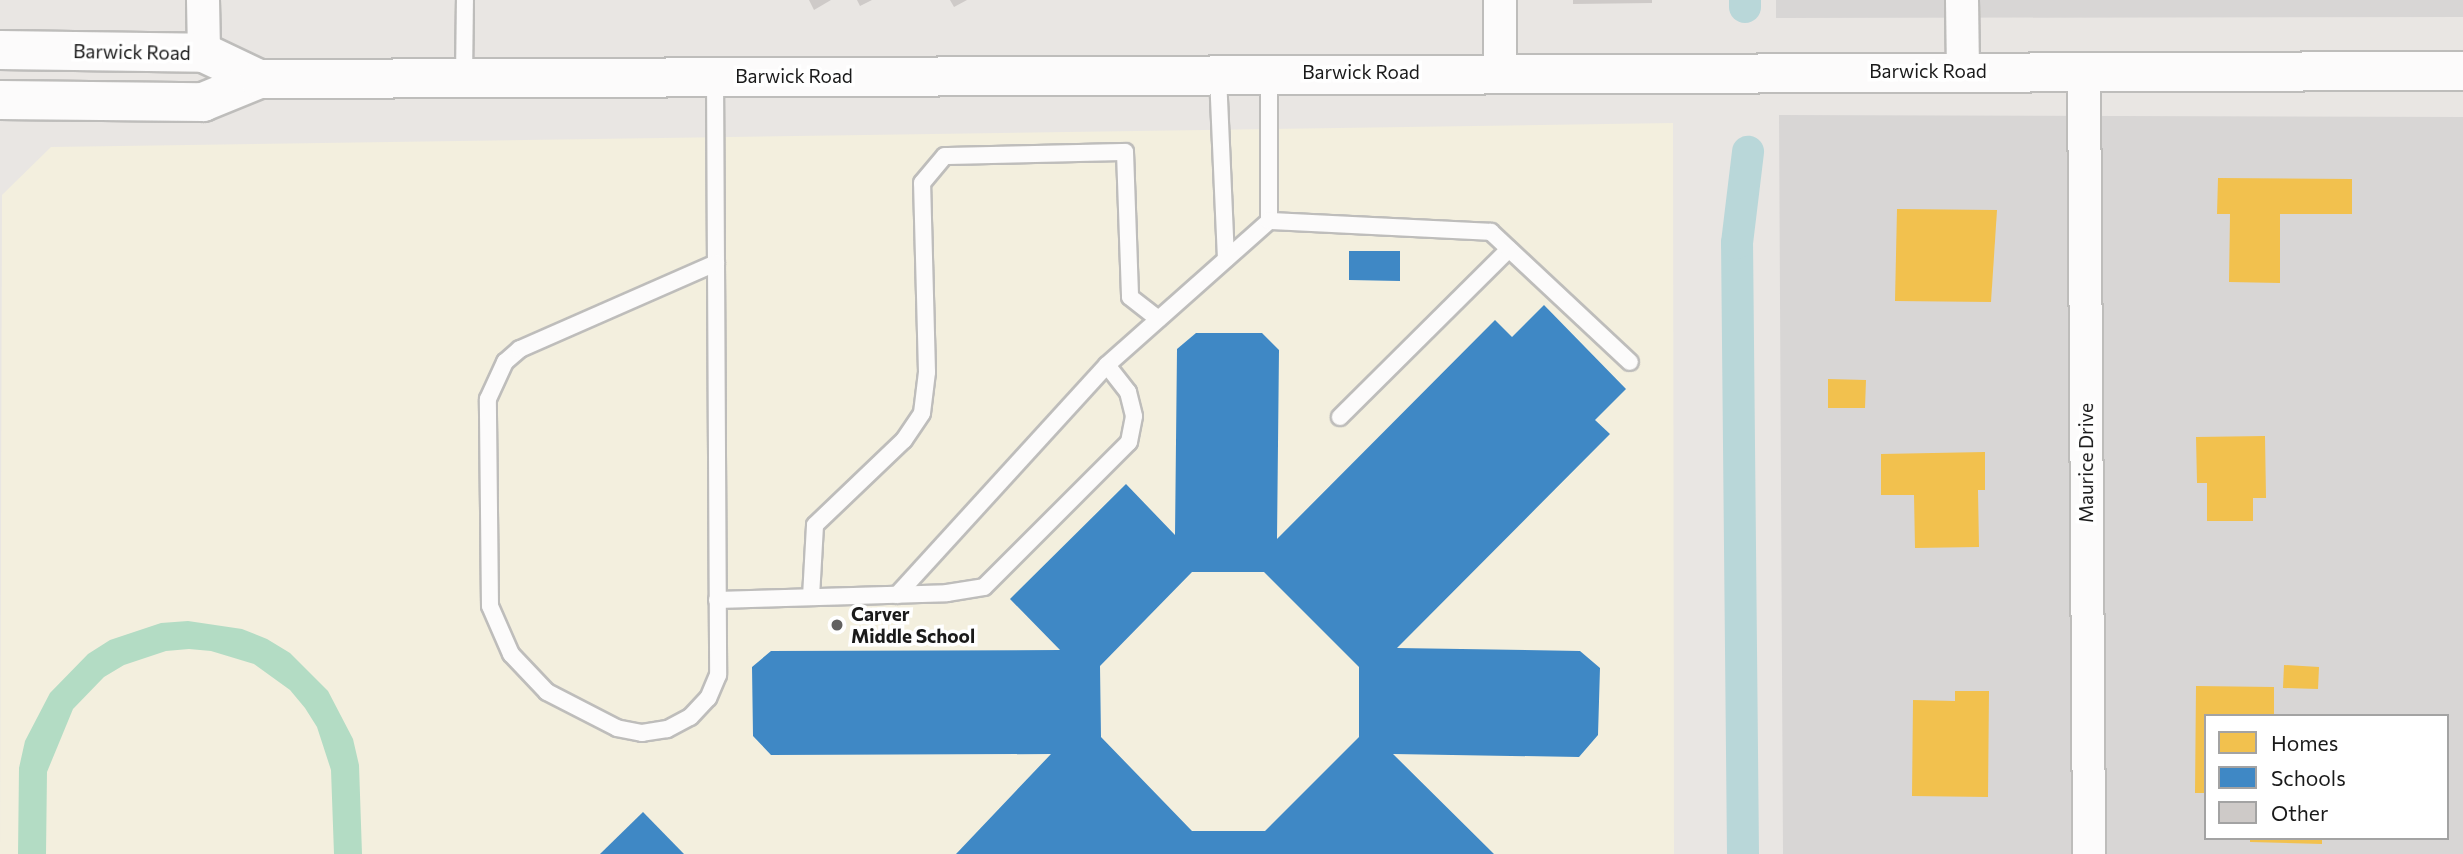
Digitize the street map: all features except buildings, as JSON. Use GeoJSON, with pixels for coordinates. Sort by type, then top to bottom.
{"type":"FeatureCollection","features":[{"type":"Feature","properties":{"kind":"street"},"geometry":{"type":"LineString","coordinates":[[203,0],[204,53]]}},
{"type":"Feature","properties":{"kind":"street"},"geometry":{"type":"LineString","coordinates":[[1500,0],[1500,72]]}},
{"type":"Feature","properties":{"kind":"street"},"geometry":{"type":"LineString","coordinates":[[1962,0],[1962,71]]}},
{"type":"Feature","properties":{"kind":"street","name":"Barwick Road"},"geometry":{"type":"LineString","coordinates":[[0,50],[204,53],[259,79]]}},
{"type":"Feature","properties":{"kind":"street","name":"Maurice Drive"},"geometry":{"type":"LineString","coordinates":[[2084,71],[2089,854]]}},
{"type":"Feature","properties":{"kind":"street","name":"Barwick Road"},"geometry":{"type":"LineString","coordinates":[[0,100],[203,102],[259,79],[1218,73],[2463,71]]}},
{"type":"Feature","properties":{"kind":"lane"},"geometry":{"type":"LineString","coordinates":[[464,78],[465,0]]}},
{"type":"Feature","properties":{"kind":"lane"},"geometry":{"type":"LineString","coordinates":[[1218,73],[1226,258]]}},
{"type":"Feature","properties":{"kind":"lane"},"geometry":{"type":"LineString","coordinates":[[1269,73],[1269,220]]}},
{"type":"Feature","properties":{"kind":"lane"},"geometry":{"type":"LineString","coordinates":[[715,76],[718,600],[718,675],[708,698],[690,717],[667,729],[642,733],[617,729],[547,692],[511,654],[490,606],[486,553],[488,399],[505,362],[530,345],[716,263]]}},
{"type":"Feature","properties":{"kind":"lane"},"geometry":{"type":"LineString","coordinates":[[811,597],[815,525],[904,440],[922,413],[927,372],[922,183],[945,156],[1125,152],[1129,297],[1158,319]]}},
{"type":"Feature","properties":{"kind":"lane"},"geometry":{"type":"LineString","coordinates":[[897,594],[1107,365],[1269,220],[1490,232],[1630,362]]}},
{"type":"Feature","properties":{"kind":"lane"},"geometry":{"type":"LineString","coordinates":[[1340,417],[1509,249]]}},
{"type":"Feature","properties":{"kind":"lane"},"geometry":{"type":"LineString","coordinates":[[718,600],[897,594],[984,587],[1129,442],[1134,416],[1128,393],[1107,365]]}},
{"type":"Feature","properties":{"kind":"shaded area"},"geometry":{"type":"Polygon","coordinates":[[[1776,0],[2463,0],[2463,17],[1776,18],[1776,0]]]}},
{"type":"Feature","properties":{"kind":"shaded area"},"geometry":{"type":"Polygon","coordinates":[[[1779,115],[2463,117],[2463,854],[1783,854],[1779,115]]]}},
{"type":"Feature","properties":{"kind":"shaded area","name":"Carver Middle School"},"geometry":{"type":"Polygon","coordinates":[[[1673,123],[1674,854],[0,854],[2,195],[51,147],[1673,123]]]}},
{"type":"Feature","properties":{"kind":"green space"},"geometry":{"type":"Polygon","coordinates":[[[188,621],[242,629],[267,639],[290,653],[328,691],[353,739],[359,765],[362,854],[334,854],[331,770],[317,727],[290,690],[254,664],[211,651],[189,649],[166,651],[124,665],[104,677],[73,709],[47,772],[46,854],[18,854],[19,768],[25,741],[50,693],[88,654],[110,640],[161,623],[188,621]]]}},
{"type":"Feature","properties":{"kind":"waterway"},"geometry":{"type":"LineString","coordinates":[[1745,0],[1745,7]]}},
{"type":"Feature","properties":{"kind":"waterway"},"geometry":{"type":"LineString","coordinates":[[1743,854],[1737,243],[1748,152]]}},
{"type":"Feature","properties":{"kind":"place","name":"Carver Middle School"},"geometry":{"type":"Point","coordinates":[837,625]}}]}
